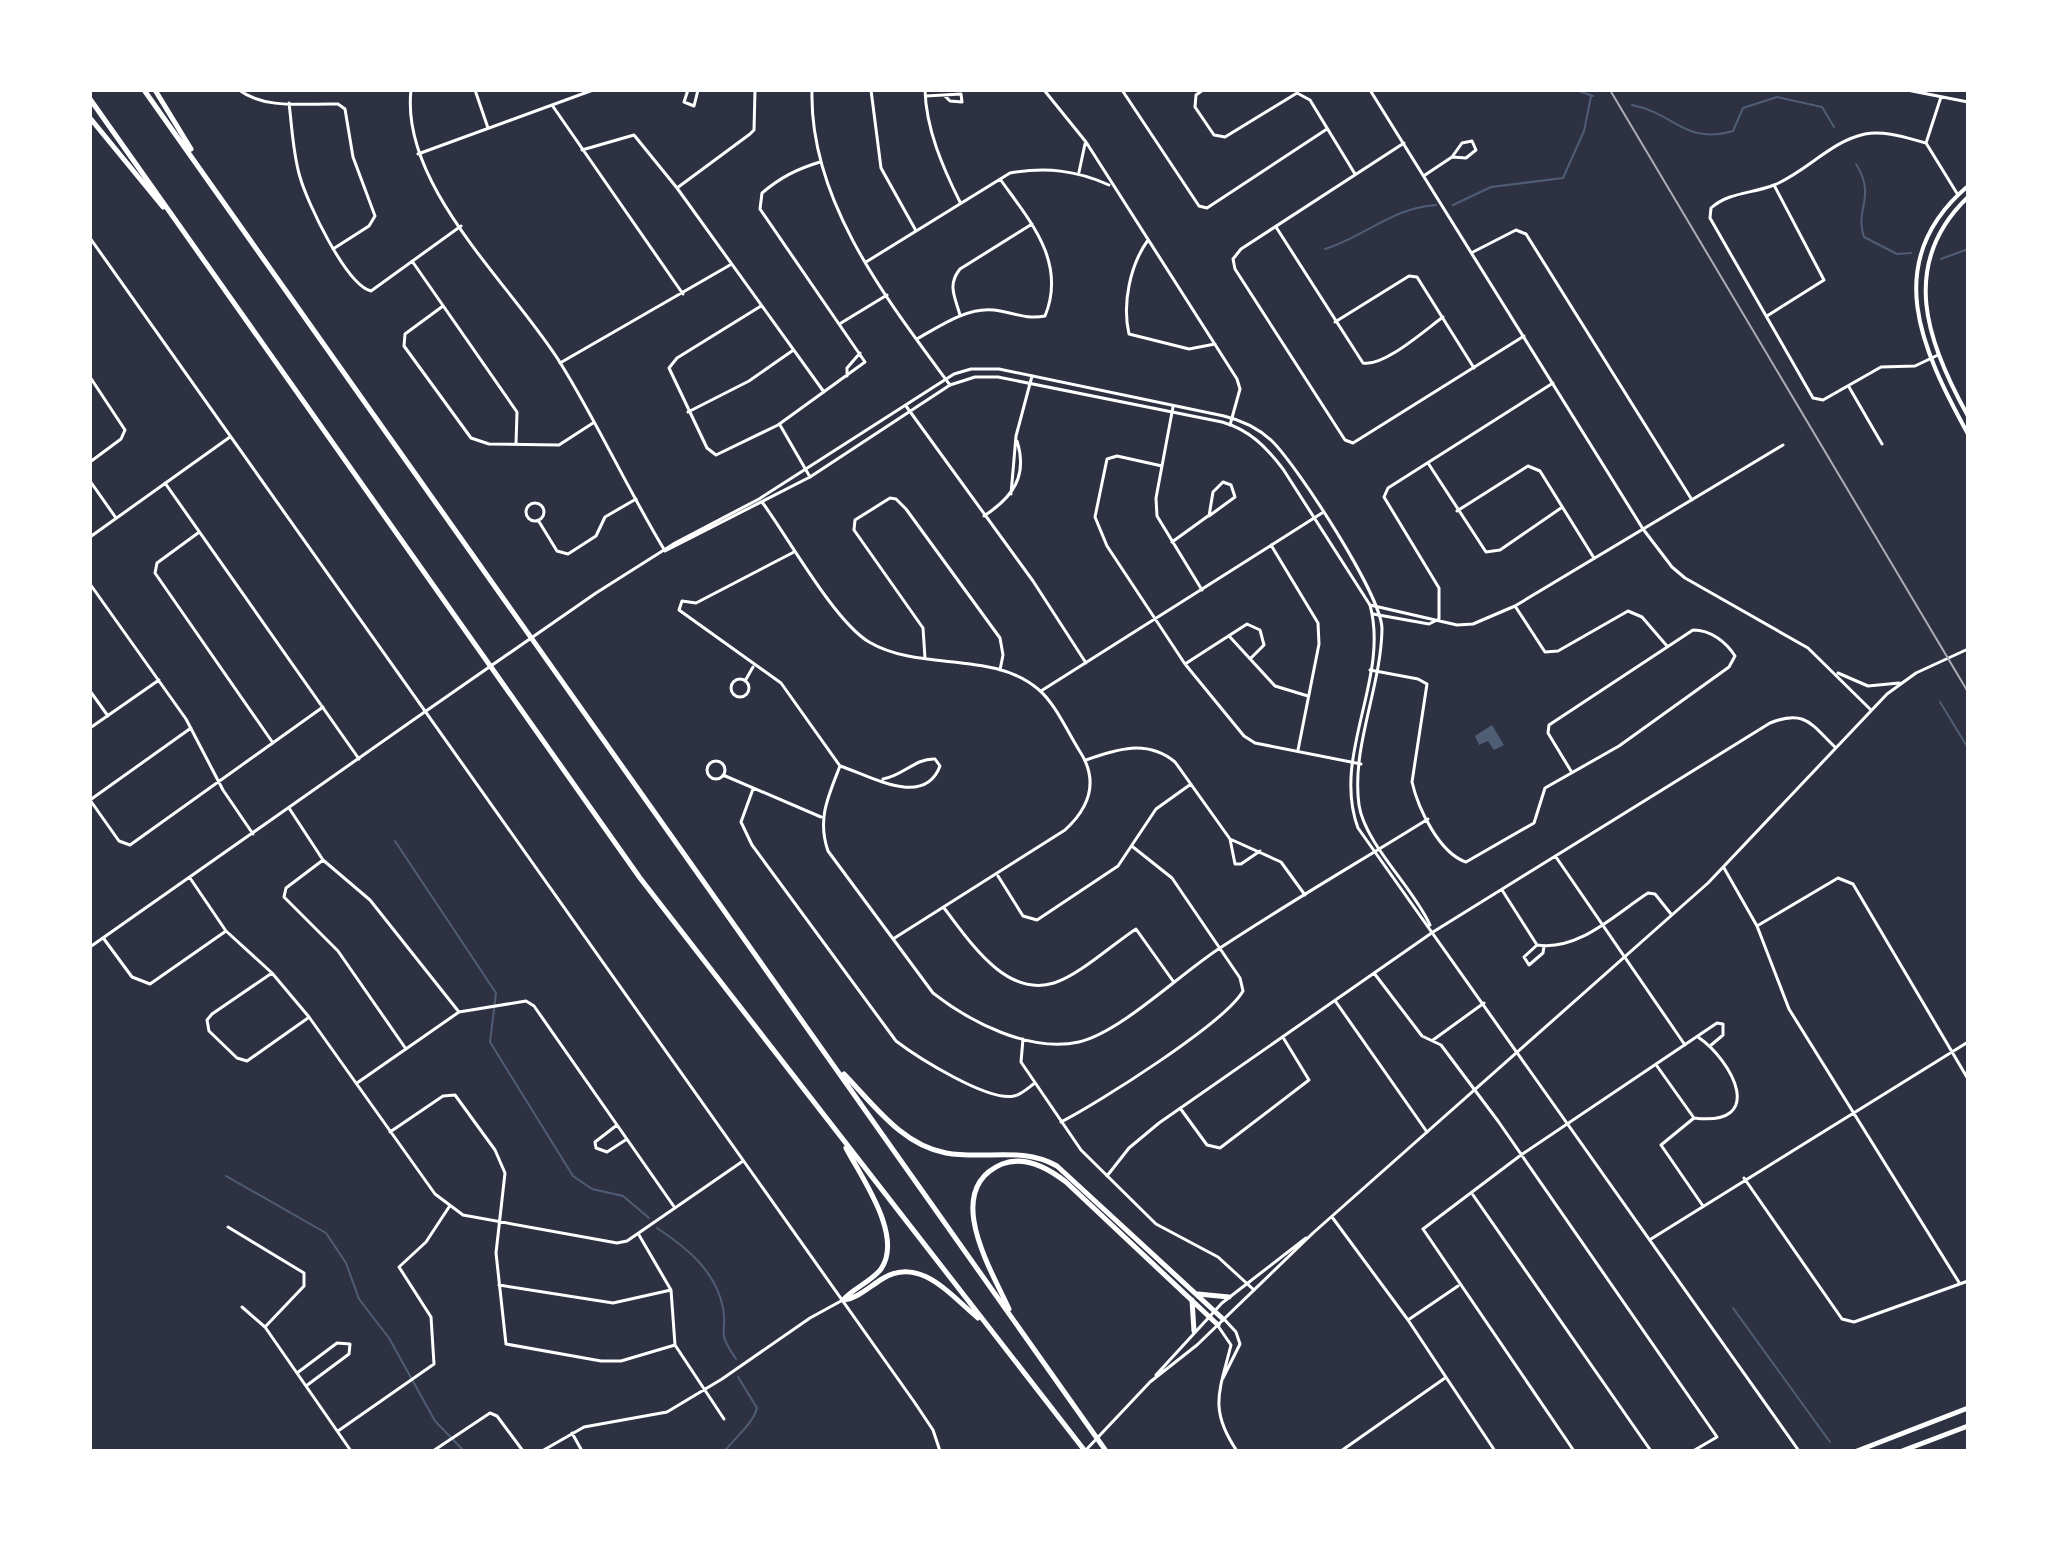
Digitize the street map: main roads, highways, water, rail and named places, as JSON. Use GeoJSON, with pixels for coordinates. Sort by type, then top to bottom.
{"type":"FeatureCollection","features":[{"type":"Feature","properties":{"kind":"highway"},"geometry":{"type":"LineString","coordinates":[[144,90],[1106,1451]]}},
{"type":"Feature","properties":{"kind":"highway"},"geometry":{"type":"LineString","coordinates":[[155,90],[210,180]]}},
{"type":"Feature","properties":{"kind":"highway"},"geometry":{"type":"LineString","coordinates":[[90,99],[640,878],[1085,1451]]}},
{"type":"Feature","properties":{"kind":"highway"},"geometry":{"type":"LineString","coordinates":[[90,118],[180,226]]}},
{"type":"Feature","properties":{"kind":"highway"},"geometry":{"type":"LineString","coordinates":[[831,1061],[886,1119],[925,1146],[953,1154],[1027,1155],[1057,1166],[1212,1313],[1223,1319]]}},
{"type":"Feature","properties":{"kind":"highway"},"geometry":{"type":"LineString","coordinates":[[838,1133],[876,1204],[888,1244],[879,1271],[843,1300],[852,1299],[890,1274],[911,1271],[937,1283],[986,1324]]}},
{"type":"Feature","properties":{"kind":"highway"},"geometry":{"type":"LineString","coordinates":[[1014,1321],[979,1243],[973,1213],[976,1193],[984,1178],[995,1168],[1013,1161],[1036,1164],[1062,1179],[1194,1296],[1229,1297]]}},
{"type":"Feature","properties":{"kind":"highway"},"geometry":{"type":"LineString","coordinates":[[1194,1296],[1194,1331]]}},
{"type":"Feature","properties":{"kind":"highway"},"geometry":{"type":"LineString","coordinates":[[1212,1313],[1218,1325]]}},
{"type":"Feature","properties":{"kind":"highway"},"geometry":{"type":"LineString","coordinates":[[1857,1451],[1968,1408]]}},
{"type":"Feature","properties":{"kind":"highway"},"geometry":{"type":"LineString","coordinates":[[1902,1451],[1968,1426]]}},
{"type":"Feature","properties":{"kind":"main road"},"geometry":{"type":"LineString","coordinates":[[1968,186],[1941,214],[1924,247],[1914,285],[1916,317],[1929,360],[1968,434]]}},
{"type":"Feature","properties":{"kind":"main road"},"geometry":{"type":"LineString","coordinates":[[1968,197],[1948,218],[1927,269],[1926,315],[1938,355],[1968,416]]}},
{"type":"Feature","properties":{"kind":"water"},"geometry":{"type":"Polygon","coordinates":[[[1492,725],[1504,745],[1494,750],[1488,741],[1479,745],[1475,736],[1492,725]]]}},
{"type":"Feature","properties":{"kind":"waterway"},"geometry":{"type":"LineString","coordinates":[[1576,90],[1593,96]]}},
{"type":"Feature","properties":{"kind":"waterway"},"geometry":{"type":"LineString","coordinates":[[1453,205],[1491,187],[1563,178],[1584,131],[1591,96]]}},
{"type":"Feature","properties":{"kind":"waterway"},"geometry":{"type":"LineString","coordinates":[[1632,105],[1692,131],[1717,134],[1733,131],[1743,108],[1777,97],[1822,107],[1834,127]]}},
{"type":"Feature","properties":{"kind":"waterway"},"geometry":{"type":"LineString","coordinates":[[1856,164],[1865,186],[1861,219],[1864,237],[1897,254],[1911,253]]}},
{"type":"Feature","properties":{"kind":"waterway"},"geometry":{"type":"LineString","coordinates":[[1325,249],[1405,211],[1436,205]]}},
{"type":"Feature","properties":{"kind":"waterway"},"geometry":{"type":"LineString","coordinates":[[1941,259],[1968,249]]}},
{"type":"Feature","properties":{"kind":"waterway"},"geometry":{"type":"LineString","coordinates":[[1940,702],[1968,748]]}},
{"type":"Feature","properties":{"kind":"waterway"},"geometry":{"type":"LineString","coordinates":[[395,841],[496,993],[490,1042],[573,1176],[592,1189],[623,1196],[649,1218]]}},
{"type":"Feature","properties":{"kind":"waterway"},"geometry":{"type":"LineString","coordinates":[[226,1176],[326,1233],[346,1263],[359,1299],[389,1338],[435,1421],[464,1451]]}},
{"type":"Feature","properties":{"kind":"waterway"},"geometry":{"type":"LineString","coordinates":[[657,1228],[679,1243],[707,1271],[723,1308],[724,1337],[736,1359]]}},
{"type":"Feature","properties":{"kind":"waterway"},"geometry":{"type":"LineString","coordinates":[[1733,1308],[1830,1442]]}},
{"type":"Feature","properties":{"kind":"waterway"},"geometry":{"type":"LineString","coordinates":[[725,1451],[748,1425],[757,1408],[738,1377]]}},
{"type":"Feature","properties":{"kind":"railway"},"geometry":{"type":"LineString","coordinates":[[1610,90],[1968,692]]}}]}
